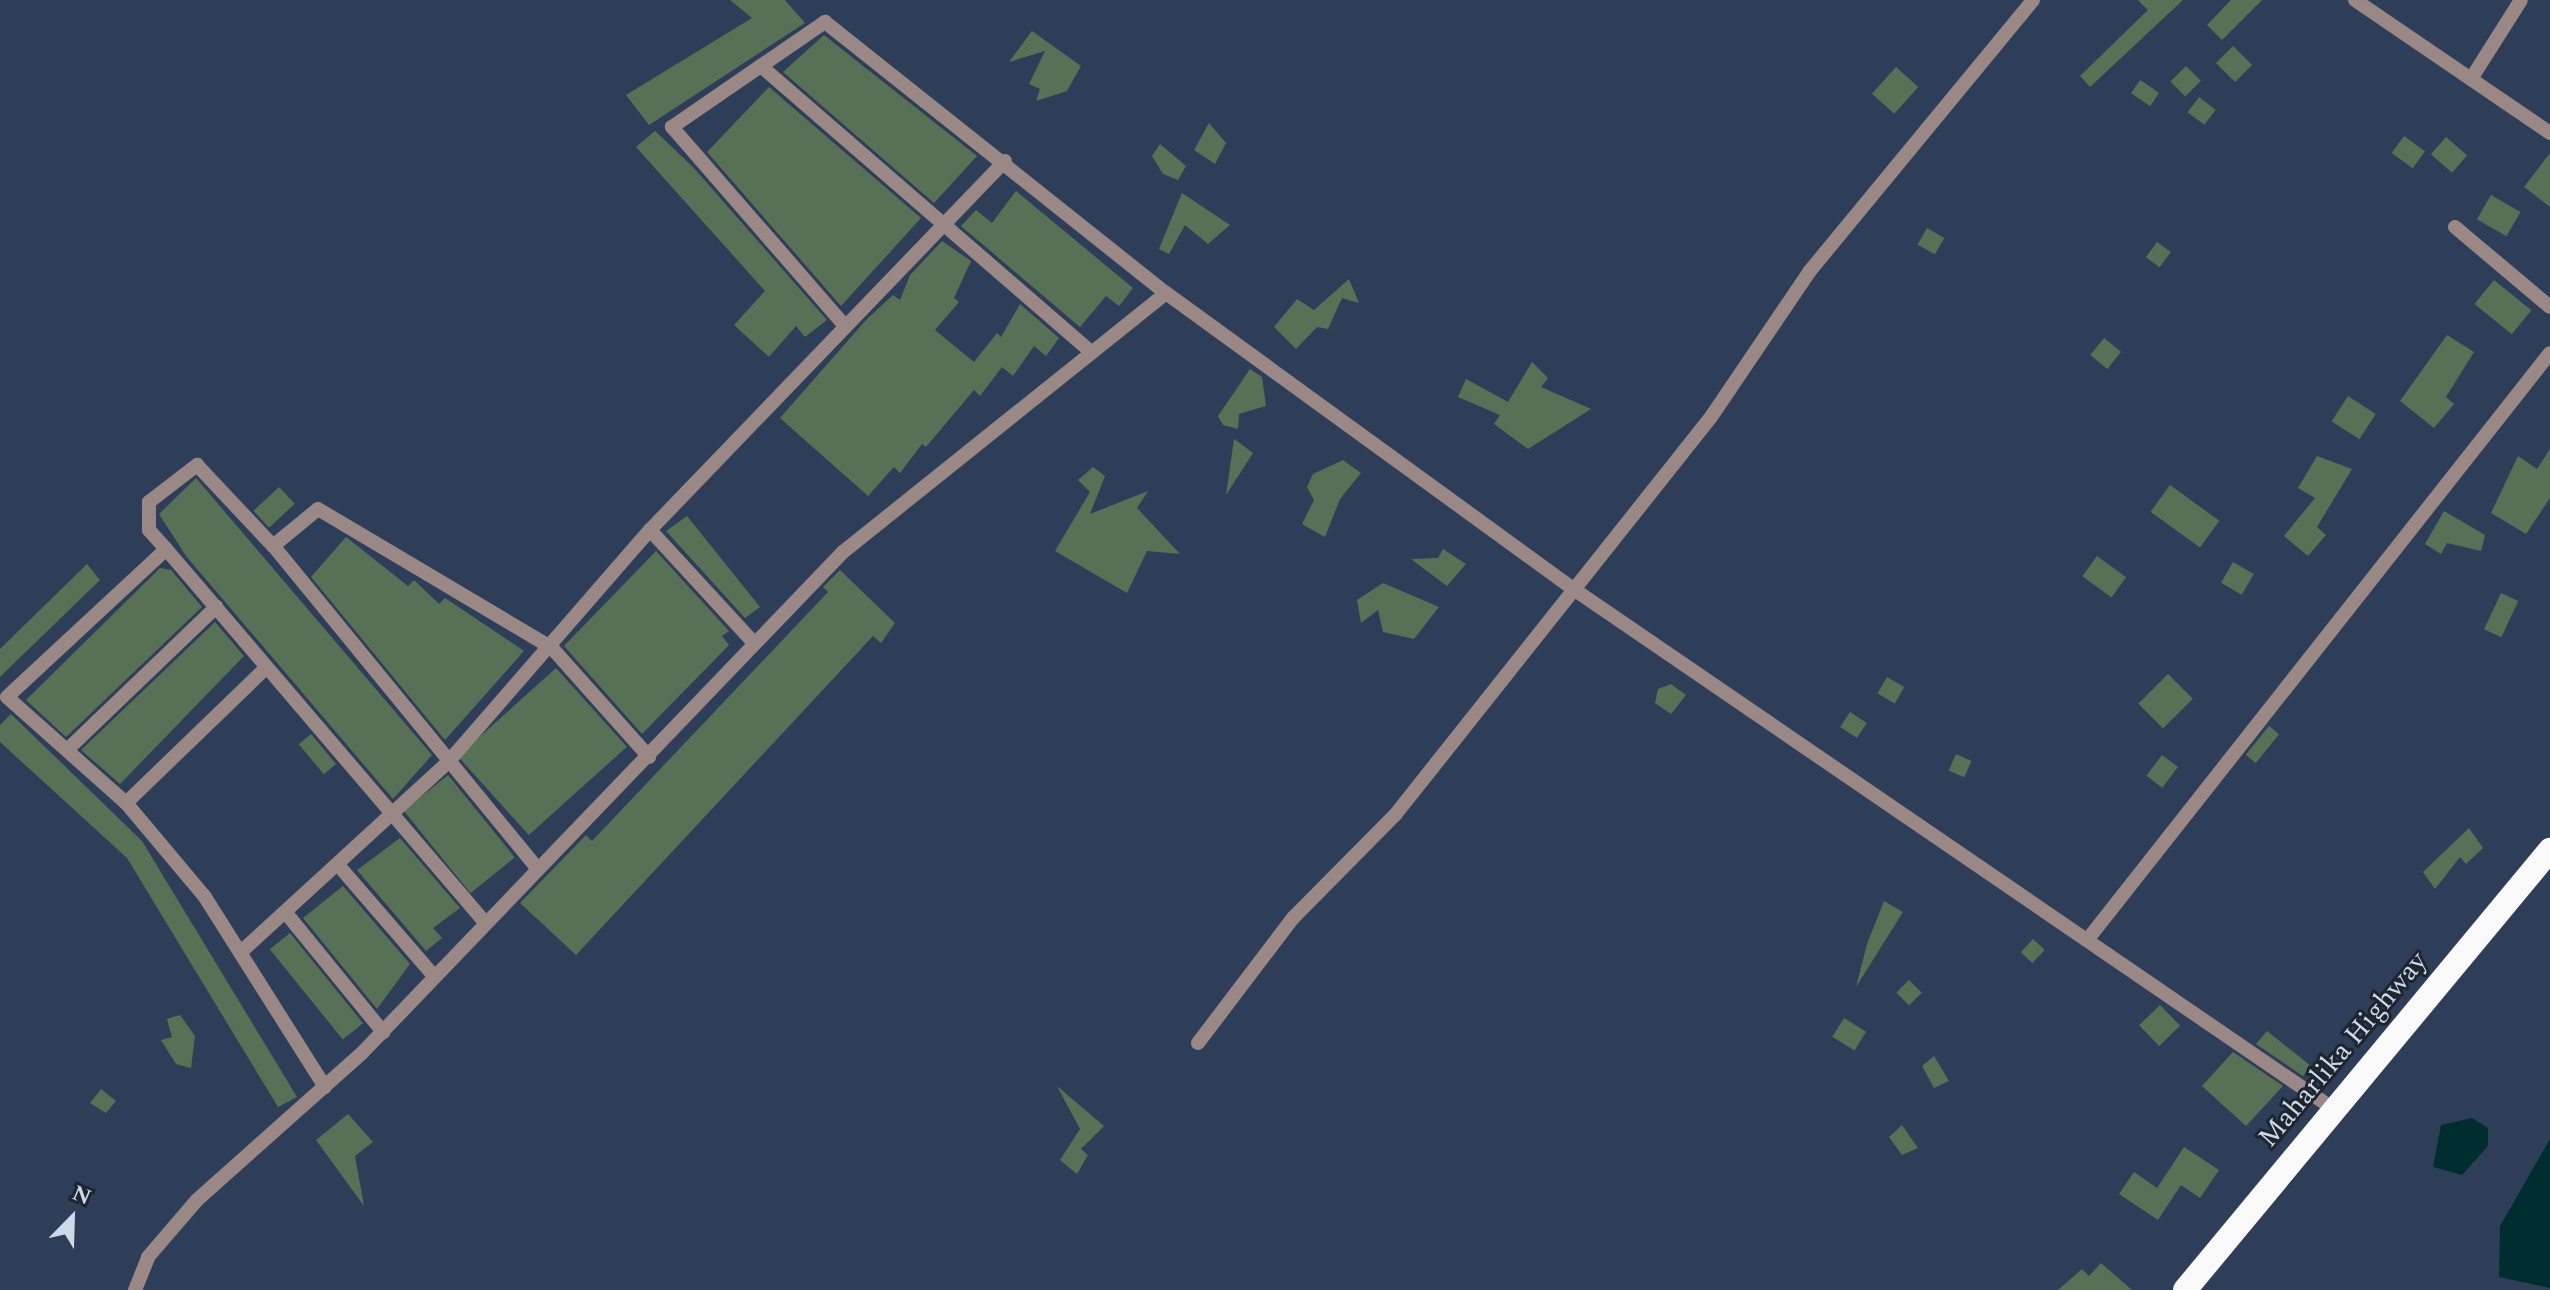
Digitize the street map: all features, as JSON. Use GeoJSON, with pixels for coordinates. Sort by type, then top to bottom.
{"type":"FeatureCollection","features":[{"type":"Feature","properties":{"kind":"highway","name":"Maharlika Highway"},"geometry":{"type":"LineString","coordinates":[[2185,1290],[2332,1108],[2550,850]]}},
{"type":"Feature","properties":{"kind":"street"},"geometry":{"type":"LineString","coordinates":[[1198,1043],[1293,918],[1395,815],[1572,588],[1711,417],[1809,272],[2033,0]]}},
{"type":"Feature","properties":{"kind":"street"},"geometry":{"type":"LineString","coordinates":[[2355,0],[2550,133]]}},
{"type":"Feature","properties":{"kind":"street"},"geometry":{"type":"LineString","coordinates":[[2471,79],[2521,0]]}},
{"type":"Feature","properties":{"kind":"street"},"geometry":{"type":"LineString","coordinates":[[845,326],[672,127],[825,22],[1005,161],[1166,293],[1572,588],[2332,1108]]}},
{"type":"Feature","properties":{"kind":"street"},"geometry":{"type":"LineString","coordinates":[[762,67],[947,224],[1091,352]]}},
{"type":"Feature","properties":{"kind":"street"},"geometry":{"type":"LineString","coordinates":[[242,951],[392,819],[449,761],[552,648],[650,530],[1005,161]]}},
{"type":"Feature","properties":{"kind":"street"},"geometry":{"type":"LineString","coordinates":[[2455,227],[2550,307]]}},
{"type":"Feature","properties":{"kind":"street"},"geometry":{"type":"LineString","coordinates":[[135,1290],[148,1257],[197,1200],[383,1032],[483,920],[649,757],[754,643],[880,518],[1166,293]]}},
{"type":"Feature","properties":{"kind":"street"},"geometry":{"type":"LineString","coordinates":[[2088,939],[2550,353]]}},
{"type":"Feature","properties":{"kind":"street"},"geometry":{"type":"LineString","coordinates":[[483,920],[392,819],[149,530],[149,502],[197,465],[273,546],[537,868]]}},
{"type":"Feature","properties":{"kind":"street"},"geometry":{"type":"LineString","coordinates":[[273,546],[318,509],[552,648],[649,757]]}},
{"type":"Feature","properties":{"kind":"street"},"geometry":{"type":"LineString","coordinates":[[650,530],[754,643]]}},
{"type":"Feature","properties":{"kind":"street"},"geometry":{"type":"LineString","coordinates":[[166,549],[7,697],[126,803],[242,951],[325,1087]]}},
{"type":"Feature","properties":{"kind":"street"},"geometry":{"type":"LineString","coordinates":[[67,750],[216,607]]}},
{"type":"Feature","properties":{"kind":"street"},"geometry":{"type":"LineString","coordinates":[[126,803],[266,668]]}},
{"type":"Feature","properties":{"kind":"street"},"geometry":{"type":"LineString","coordinates":[[339,866],[434,976]]}},
{"type":"Feature","properties":{"kind":"street"},"geometry":{"type":"LineString","coordinates":[[286,913],[383,1032]]}},
{"type":"Feature","properties":{"kind":"shaded area"},"geometry":{"type":"Polygon","coordinates":[[[2472,1118],[2488,1128],[2488,1146],[2462,1175],[2433,1167],[2441,1125],[2472,1118]]]}},
{"type":"Feature","properties":{"kind":"shaded area"},"geometry":{"type":"Polygon","coordinates":[[[2550,1139],[2550,1288],[2499,1277],[2500,1226],[2550,1139]]]}},
{"type":"Feature","properties":{"kind":"building"},"geometry":{"type":"Polygon","coordinates":[[[730,0],[785,0],[805,23],[649,125],[626,95],[752,18],[730,0]]]}},
{"type":"Feature","properties":{"kind":"building"},"geometry":{"type":"Polygon","coordinates":[[[2138,0],[2183,0],[2090,87],[2080,76],[2148,10],[2138,0]]]}},
{"type":"Feature","properties":{"kind":"building"},"geometry":{"type":"Polygon","coordinates":[[[2231,0],[2262,0],[2222,40],[2207,25],[2231,0]]]}},
{"type":"Feature","properties":{"kind":"building"},"geometry":{"type":"Polygon","coordinates":[[[1032,31],[1081,66],[1067,91],[1036,101],[1040,89],[1029,84],[1045,51],[1009,62],[1032,31]]]}},
{"type":"Feature","properties":{"kind":"building"},"geometry":{"type":"Polygon","coordinates":[[[824,35],[977,156],[934,203],[783,72],[824,35]]]}},
{"type":"Feature","properties":{"kind":"building"},"geometry":{"type":"Polygon","coordinates":[[[2233,46],[2252,65],[2235,82],[2216,63],[2233,46]]]}},
{"type":"Feature","properties":{"kind":"building"},"geometry":{"type":"Polygon","coordinates":[[[2186,66],[2201,81],[2185,96],[2170,82],[2186,66]]]}},
{"type":"Feature","properties":{"kind":"building"},"geometry":{"type":"Polygon","coordinates":[[[1896,67],[1918,87],[1894,114],[1872,94],[1896,67]]]}},
{"type":"Feature","properties":{"kind":"building"},"geometry":{"type":"Polygon","coordinates":[[[2140,80],[2159,93],[2150,106],[2131,93],[2140,80]]]}},
{"type":"Feature","properties":{"kind":"building"},"geometry":{"type":"Polygon","coordinates":[[[769,87],[921,218],[841,306],[707,152],[769,87]]]}},
{"type":"Feature","properties":{"kind":"building"},"geometry":{"type":"Polygon","coordinates":[[[2199,97],[2216,110],[2204,125],[2188,112],[2199,97]]]}},
{"type":"Feature","properties":{"kind":"building"},"geometry":{"type":"Polygon","coordinates":[[[1209,123],[1226,143],[1215,164],[1194,150],[1209,123]]]}},
{"type":"Feature","properties":{"kind":"building"},"geometry":{"type":"Polygon","coordinates":[[[655,131],[693,167],[827,320],[805,337],[796,326],[769,357],[734,325],[765,291],[636,147],[655,131]]]}},
{"type":"Feature","properties":{"kind":"building"},"geometry":{"type":"Polygon","coordinates":[[[2404,136],[2425,151],[2413,168],[2392,153],[2404,136]]]}},
{"type":"Feature","properties":{"kind":"building"},"geometry":{"type":"Polygon","coordinates":[[[2446,137],[2467,155],[2452,173],[2431,154],[2446,137]]]}},
{"type":"Feature","properties":{"kind":"building"},"geometry":{"type":"Polygon","coordinates":[[[1160,144],[1186,166],[1178,180],[1163,174],[1152,156],[1160,144]]]}},
{"type":"Feature","properties":{"kind":"building"},"geometry":{"type":"Polygon","coordinates":[[[2550,153],[2550,207],[2524,187],[2550,153]]]}},
{"type":"Feature","properties":{"kind":"building"},"geometry":{"type":"Polygon","coordinates":[[[1016,191],[1133,288],[1119,306],[1106,296],[1080,327],[961,226],[976,210],[992,223],[1016,191]]]}},
{"type":"Feature","properties":{"kind":"building"},"geometry":{"type":"Polygon","coordinates":[[[1182,193],[1230,225],[1208,244],[1185,225],[1169,254],[1159,249],[1182,193]]]}},
{"type":"Feature","properties":{"kind":"building"},"geometry":{"type":"Polygon","coordinates":[[[2491,195],[2520,212],[2506,236],[2477,219],[2491,195]]]}},
{"type":"Feature","properties":{"kind":"building"},"geometry":{"type":"Polygon","coordinates":[[[1927,228],[1944,238],[1935,254],[1918,244],[1927,228]]]}},
{"type":"Feature","properties":{"kind":"building"},"geometry":{"type":"Polygon","coordinates":[[[942,241],[971,261],[954,298],[959,302],[935,330],[974,362],[997,333],[1001,337],[1020,304],[1059,338],[1046,356],[1034,346],[1013,376],[1002,367],[980,396],[974,390],[926,447],[922,444],[900,473],[894,467],[868,496],[780,418],[866,320],[893,295],[900,300],[910,275],[942,241]]]}},
{"type":"Feature","properties":{"kind":"building"},"geometry":{"type":"Polygon","coordinates":[[[2157,242],[2171,252],[2160,267],[2146,257],[2157,242]]]}},
{"type":"Feature","properties":{"kind":"building"},"geometry":{"type":"Polygon","coordinates":[[[1349,279],[1359,303],[1342,298],[1328,329],[1317,327],[1296,349],[1274,327],[1297,299],[1314,310],[1349,279]]]}},
{"type":"Feature","properties":{"kind":"building"},"geometry":{"type":"Polygon","coordinates":[[[2494,280],[2531,310],[2512,334],[2474,304],[2494,280]]]}},
{"type":"Feature","properties":{"kind":"building"},"geometry":{"type":"Polygon","coordinates":[[[2447,335],[2474,352],[2446,397],[2454,404],[2434,428],[2400,401],[2447,335]]]}},
{"type":"Feature","properties":{"kind":"building"},"geometry":{"type":"Polygon","coordinates":[[[2104,338],[2121,352],[2107,369],[2090,355],[2104,338]]]}},
{"type":"Feature","properties":{"kind":"building"},"geometry":{"type":"Polygon","coordinates":[[[1532,362],[1548,378],[1541,387],[1591,409],[1528,449],[1494,424],[1500,415],[1458,397],[1466,379],[1508,402],[1532,362]]]}},
{"type":"Feature","properties":{"kind":"building"},"geometry":{"type":"Polygon","coordinates":[[[1250,369],[1262,377],[1266,406],[1239,414],[1238,429],[1223,425],[1218,416],[1250,369]]]}},
{"type":"Feature","properties":{"kind":"building"},"geometry":{"type":"Polygon","coordinates":[[[2348,396],[2376,414],[2359,439],[2332,421],[2348,396]]]}},
{"type":"Feature","properties":{"kind":"building"},"geometry":{"type":"Polygon","coordinates":[[[1234,439],[1253,453],[1226,495],[1234,439]]]}},
{"type":"Feature","properties":{"kind":"building"},"geometry":{"type":"Polygon","coordinates":[[[2550,449],[2550,498],[2526,534],[2491,513],[2518,456],[2537,469],[2550,449]]]}},
{"type":"Feature","properties":{"kind":"building"},"geometry":{"type":"Polygon","coordinates":[[[2317,456],[2352,469],[2317,527],[2326,535],[2308,556],[2284,536],[2315,498],[2298,488],[2317,456]]]}},
{"type":"Feature","properties":{"kind":"building"},"geometry":{"type":"Polygon","coordinates":[[[1343,460],[1361,473],[1340,499],[1325,537],[1302,524],[1314,500],[1307,487],[1313,474],[1343,460]]]}},
{"type":"Feature","properties":{"kind":"building"},"geometry":{"type":"Polygon","coordinates":[[[1093,467],[1105,476],[1090,514],[1148,491],[1137,508],[1180,554],[1147,551],[1127,593],[1055,551],[1090,492],[1078,480],[1093,467]]]}},
{"type":"Feature","properties":{"kind":"building"},"geometry":{"type":"Polygon","coordinates":[[[196,478],[432,755],[393,799],[186,556],[159,514],[196,478]]]}},
{"type":"Feature","properties":{"kind":"building"},"geometry":{"type":"Polygon","coordinates":[[[2170,485],[2219,521],[2200,548],[2151,512],[2170,485]]]}},
{"type":"Feature","properties":{"kind":"building"},"geometry":{"type":"Polygon","coordinates":[[[279,487],[295,504],[269,528],[253,511],[279,487]]]}},
{"type":"Feature","properties":{"kind":"building"},"geometry":{"type":"Polygon","coordinates":[[[2444,511],[2485,535],[2481,551],[2447,543],[2441,554],[2425,544],[2444,511]]]}},
{"type":"Feature","properties":{"kind":"building"},"geometry":{"type":"Polygon","coordinates":[[[687,516],[760,607],[745,618],[666,531],[687,516]]]}},
{"type":"Feature","properties":{"kind":"building"},"geometry":{"type":"Polygon","coordinates":[[[346,537],[408,586],[414,580],[439,604],[445,598],[524,651],[445,740],[311,577],[346,537]]]}},
{"type":"Feature","properties":{"kind":"building"},"geometry":{"type":"Polygon","coordinates":[[[1443,549],[1466,564],[1447,586],[1411,559],[1438,558],[1443,549]]]}},
{"type":"Feature","properties":{"kind":"building"},"geometry":{"type":"Polygon","coordinates":[[[656,551],[729,631],[722,636],[729,645],[642,734],[564,646],[656,551]]]}},
{"type":"Feature","properties":{"kind":"building"},"geometry":{"type":"Polygon","coordinates":[[[2097,556],[2126,577],[2111,597],[2082,576],[2097,556]]]}},
{"type":"Feature","properties":{"kind":"building"},"geometry":{"type":"Polygon","coordinates":[[[2233,562],[2254,574],[2242,595],[2221,583],[2233,562]]]}},
{"type":"Feature","properties":{"kind":"building"},"geometry":{"type":"Polygon","coordinates":[[[87,564],[100,580],[0,677],[0,649],[87,564]]]}},
{"type":"Feature","properties":{"kind":"building"},"geometry":{"type":"Polygon","coordinates":[[[160,568],[171,570],[202,607],[66,737],[26,700],[160,568]]]}},
{"type":"Feature","properties":{"kind":"building"},"geometry":{"type":"Polygon","coordinates":[[[840,570],[895,623],[881,643],[873,636],[576,955],[520,903],[586,835],[592,841],[828,592],[823,587],[840,570]]]}},
{"type":"Feature","properties":{"kind":"building"},"geometry":{"type":"Polygon","coordinates":[[[1383,583],[1439,607],[1414,639],[1383,632],[1378,610],[1361,623],[1357,600],[1383,583]]]}},
{"type":"Feature","properties":{"kind":"building"},"geometry":{"type":"Polygon","coordinates":[[[2501,593],[2518,601],[2501,637],[2484,629],[2501,593]]]}},
{"type":"Feature","properties":{"kind":"building"},"geometry":{"type":"Polygon","coordinates":[[[215,622],[244,656],[120,784],[81,750],[215,622]]]}},
{"type":"Feature","properties":{"kind":"building"},"geometry":{"type":"Polygon","coordinates":[[[556,668],[627,747],[529,835],[458,756],[556,668]]]}},
{"type":"Feature","properties":{"kind":"building"},"geometry":{"type":"Polygon","coordinates":[[[2168,674],[2193,699],[2163,728],[2138,704],[2168,674]]]}},
{"type":"Feature","properties":{"kind":"building"},"geometry":{"type":"Polygon","coordinates":[[[1887,677],[1904,687],[1895,703],[1878,693],[1887,677]]]}},
{"type":"Feature","properties":{"kind":"building"},"geometry":{"type":"Polygon","coordinates":[[[1671,684],[1686,695],[1671,714],[1655,703],[1658,689],[1671,684]]]}},
{"type":"Feature","properties":{"kind":"building"},"geometry":{"type":"Polygon","coordinates":[[[1850,712],[1867,723],[1857,738],[1840,727],[1850,712]]]}},
{"type":"Feature","properties":{"kind":"building"},"geometry":{"type":"Polygon","coordinates":[[[11,714],[142,841],[297,1097],[278,1107],[127,858],[0,742],[0,725],[11,714]]]}},
{"type":"Feature","properties":{"kind":"building"},"geometry":{"type":"Polygon","coordinates":[[[2269,726],[2279,734],[2256,763],[2246,755],[2269,726]]]}},
{"type":"Feature","properties":{"kind":"building"},"geometry":{"type":"Polygon","coordinates":[[[311,734],[336,764],[324,774],[299,744],[311,734]]]}},
{"type":"Feature","properties":{"kind":"building"},"geometry":{"type":"Polygon","coordinates":[[[1956,754],[1972,761],[1964,777],[1949,770],[1956,754]]]}},
{"type":"Feature","properties":{"kind":"building"},"geometry":{"type":"Polygon","coordinates":[[[2162,755],[2178,767],[2162,788],[2146,776],[2162,755]]]}},
{"type":"Feature","properties":{"kind":"building"},"geometry":{"type":"Polygon","coordinates":[[[448,775],[515,857],[470,893],[404,811],[448,775]]]}},
{"type":"Feature","properties":{"kind":"building"},"geometry":{"type":"Polygon","coordinates":[[[2469,828],[2483,848],[2466,864],[2460,857],[2435,889],[2423,872],[2469,828]]]}},
{"type":"Feature","properties":{"kind":"building"},"geometry":{"type":"Polygon","coordinates":[[[400,838],[460,908],[433,928],[442,938],[426,951],[357,870],[400,838]]]}},
{"type":"Feature","properties":{"kind":"building"},"geometry":{"type":"Polygon","coordinates":[[[343,886],[410,964],[377,1009],[303,918],[343,886]]]}},
{"type":"Feature","properties":{"kind":"building"},"geometry":{"type":"Polygon","coordinates":[[[1884,901],[1903,912],[1856,987],[1867,944],[1884,901]]]}},
{"type":"Feature","properties":{"kind":"building"},"geometry":{"type":"Polygon","coordinates":[[[290,933],[363,1023],[343,1040],[270,949],[290,933]]]}},
{"type":"Feature","properties":{"kind":"building"},"geometry":{"type":"Polygon","coordinates":[[[2033,939],[2045,950],[2032,963],[2021,952],[2033,939]]]}},
{"type":"Feature","properties":{"kind":"building"},"geometry":{"type":"Polygon","coordinates":[[[1909,980],[1922,993],[1909,1005],[1896,993],[1909,980]]]}},
{"type":"Feature","properties":{"kind":"building"},"geometry":{"type":"Polygon","coordinates":[[[2160,1005],[2180,1026],[2159,1046],[2139,1025],[2160,1005]]]}},
{"type":"Feature","properties":{"kind":"building"},"geometry":{"type":"Polygon","coordinates":[[[180,1015],[195,1036],[191,1068],[176,1064],[161,1040],[172,1037],[167,1019],[180,1015]]]}},
{"type":"Feature","properties":{"kind":"building"},"geometry":{"type":"Polygon","coordinates":[[[1844,1018],[1866,1032],[1854,1050],[1832,1037],[1844,1018]]]}},
{"type":"Feature","properties":{"kind":"building"},"geometry":{"type":"Polygon","coordinates":[[[2267,1031],[2311,1066],[2303,1076],[2256,1044],[2267,1031]]]}},
{"type":"Feature","properties":{"kind":"building"},"geometry":{"type":"Polygon","coordinates":[[[2233,1052],[2283,1086],[2246,1126],[2202,1086],[2233,1052]]]}},
{"type":"Feature","properties":{"kind":"building"},"geometry":{"type":"Polygon","coordinates":[[[1934,1056],[1949,1081],[1934,1088],[1922,1066],[1934,1056]]]}},
{"type":"Feature","properties":{"kind":"building"},"geometry":{"type":"Polygon","coordinates":[[[1057,1086],[1104,1126],[1081,1149],[1088,1155],[1077,1174],[1060,1160],[1080,1129],[1057,1086]]]}},
{"type":"Feature","properties":{"kind":"building"},"geometry":{"type":"Polygon","coordinates":[[[101,1089],[116,1101],[106,1113],[90,1103],[101,1089]]]}},
{"type":"Feature","properties":{"kind":"building"},"geometry":{"type":"Polygon","coordinates":[[[348,1114],[373,1142],[355,1156],[364,1206],[316,1140],[348,1114]]]}},
{"type":"Feature","properties":{"kind":"building"},"geometry":{"type":"Polygon","coordinates":[[[1902,1125],[1918,1148],[1902,1155],[1889,1137],[1902,1125]]]}},
{"type":"Feature","properties":{"kind":"building"},"geometry":{"type":"Polygon","coordinates":[[[2184,1147],[2219,1170],[2200,1198],[2181,1185],[2158,1220],[2119,1194],[2134,1172],[2157,1188],[2184,1147]]]}},
{"type":"Feature","properties":{"kind":"building"},"geometry":{"type":"Polygon","coordinates":[[[2101,1263],[2132,1290],[2058,1290],[2082,1269],[2089,1276],[2101,1263]]]}}]}
